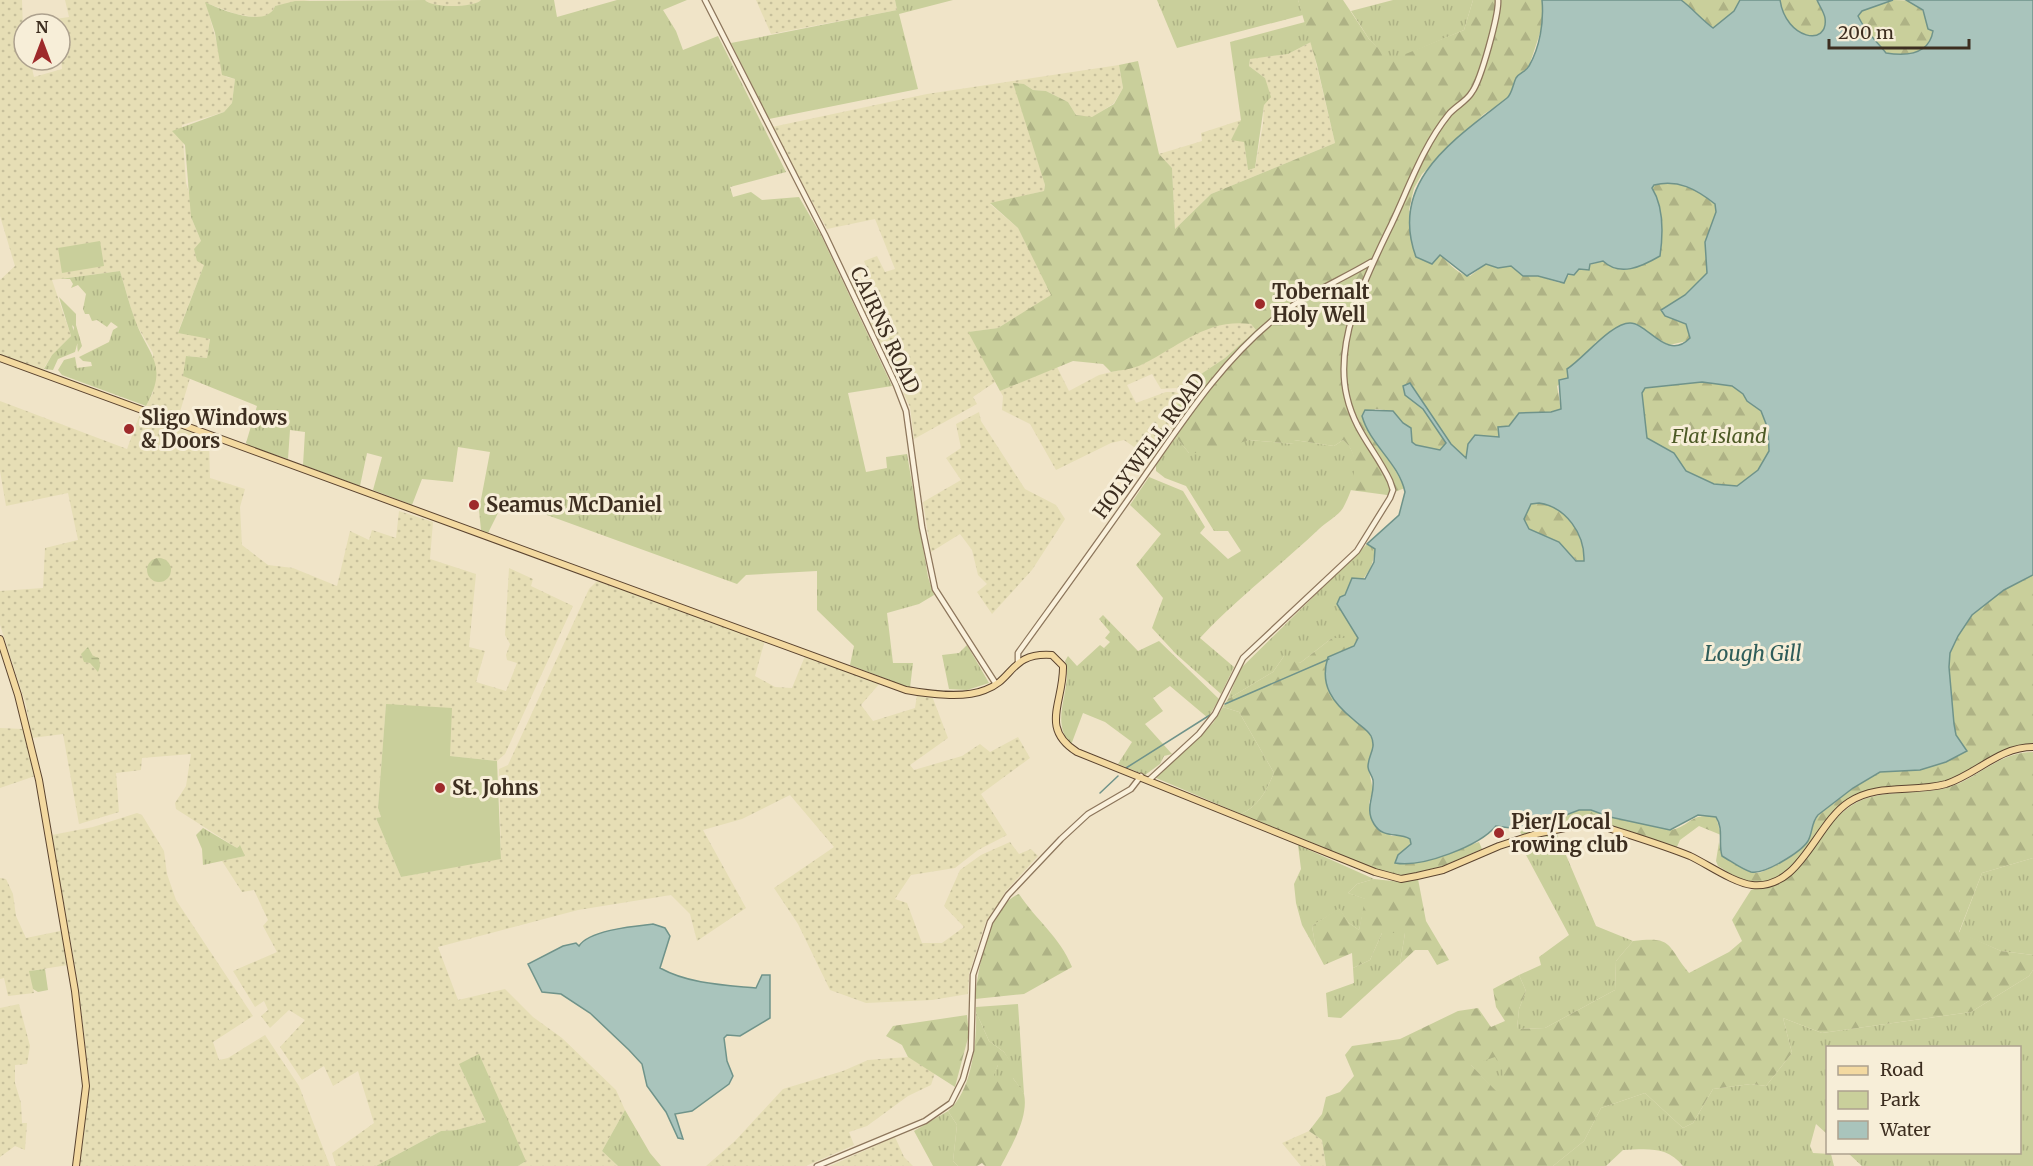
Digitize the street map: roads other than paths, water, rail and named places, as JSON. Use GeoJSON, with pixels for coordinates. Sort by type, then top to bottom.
{"type":"FeatureCollection","features":[{"type":"Feature","properties":{"kind":"main road"},"geometry":{"type":"LineString","coordinates":[[0,358],[906,690],[965,693],[985,690],[996,684],[1018,662],[1040,654],[1052,655],[1058,658],[1063,666],[1064,674],[1056,712],[1058,736],[1077,752],[1375,872],[1401,879],[1443,870],[1512,841],[1584,824],[1599,825],[1678,852],[1753,885],[1768,882],[1789,872],[1847,803],[1871,791],[1944,784],[1964,777],[1997,756],[2033,747]]}},
{"type":"Feature","properties":{"kind":"main road"},"geometry":{"type":"LineString","coordinates":[[0,639],[18,695],[39,780],[76,998],[86,1086],[76,1166]]}},
{"type":"Feature","properties":{"kind":"street","name":"CAIRNS ROAD"},"geometry":{"type":"LineString","coordinates":[[705,0],[825,235],[896,386],[906,411],[922,527],[935,589],[996,684]]}},
{"type":"Feature","properties":{"kind":"street"},"geometry":{"type":"LineString","coordinates":[[1149,780],[1199,734],[1215,714],[1248,653],[1357,550],[1390,498],[1393,490],[1390,482],[1357,429],[1346,395],[1348,335],[1371,262],[1427,150],[1449,113],[1472,92],[1496,20],[1498,0]]}},
{"type":"Feature","properties":{"kind":"street","name":"HOLYWELL ROAD"},"geometry":{"type":"LineString","coordinates":[[1018,662],[1018,653],[1149,470],[1192,404],[1248,344],[1281,314],[1371,262]]}},
{"type":"Feature","properties":{"kind":"street"},"geometry":{"type":"LineString","coordinates":[[817,1166],[925,1121],[951,1103],[963,1079],[971,1050],[973,975],[990,922],[1008,895],[1061,839],[1088,814],[1131,789],[1141,776]]}},
{"type":"Feature","properties":{"kind":"water","name":"Lough Gill"},"geometry":{"type":"Polygon","coordinates":[[[1542,0],[1681,0],[1713,28],[1734,11],[1740,0],[1780,0],[1790,24],[1806,35],[1814,36],[1824,27],[1825,18],[1817,0],[1893,0],[1862,11],[1858,16],[1867,31],[1886,53],[1908,54],[1927,45],[1933,31],[1928,29],[1923,10],[1906,0],[2033,0],[2033,575],[2004,590],[1972,615],[1950,653],[1954,724],[1956,735],[1967,751],[1946,762],[1920,770],[1880,772],[1853,788],[1818,815],[1808,841],[1798,851],[1782,862],[1757,872],[1747,871],[1722,856],[1720,826],[1716,817],[1698,815],[1670,830],[1610,817],[1591,810],[1579,810],[1545,823],[1518,829],[1496,826],[1477,841],[1449,854],[1420,862],[1395,863],[1398,855],[1411,844],[1410,839],[1382,832],[1371,818],[1373,780],[1368,762],[1373,741],[1365,729],[1346,714],[1334,700],[1327,685],[1325,676],[1328,657],[1354,646],[1358,638],[1337,604],[1340,597],[1345,595],[1352,578],[1365,579],[1374,562],[1375,549],[1367,544],[1399,515],[1405,492],[1397,472],[1366,426],[1362,416],[1365,410],[1393,411],[1403,423],[1411,428],[1412,442],[1440,450],[1446,443],[1423,409],[1405,395],[1403,386],[1410,383],[1451,444],[1466,458],[1468,444],[1475,435],[1499,437],[1498,427],[1509,426],[1519,413],[1551,412],[1561,409],[1559,380],[1568,378],[1567,369],[1615,329],[1630,323],[1637,325],[1658,340],[1673,346],[1682,344],[1690,338],[1686,324],[1665,316],[1661,310],[1685,295],[1707,273],[1705,242],[1716,212],[1715,204],[1701,194],[1679,184],[1663,183],[1654,185],[1652,188],[1659,204],[1662,221],[1660,256],[1631,269],[1616,269],[1603,261],[1590,264],[1589,270],[1579,269],[1574,275],[1568,274],[1564,283],[1538,276],[1523,276],[1511,266],[1498,268],[1486,264],[1467,276],[1440,255],[1432,264],[1416,257],[1410,230],[1411,206],[1419,184],[1448,146],[1509,96],[1516,78],[1528,68],[1536,51],[1542,26],[1542,0]],[[1702,382],[1645,388],[1642,393],[1647,438],[1674,453],[1686,471],[1714,484],[1737,486],[1758,470],[1769,451],[1768,429],[1761,411],[1732,386],[1702,382]],[[1539,503],[1531,504],[1524,519],[1529,529],[1559,542],[1576,561],[1584,561],[1581,541],[1572,523],[1558,510],[1539,503]]]}},
{"type":"Feature","properties":{"kind":"water"},"geometry":{"type":"Polygon","coordinates":[[[653,924],[665,928],[670,936],[660,968],[671,973],[707,983],[756,988],[762,975],[770,975],[770,1018],[740,1036],[727,1035],[724,1038],[727,1061],[733,1076],[729,1084],[692,1111],[675,1114],[683,1139],[678,1138],[666,1112],[647,1086],[642,1064],[590,1013],[561,994],[542,992],[528,964],[563,946],[576,943],[579,946],[592,936],[653,924]]]}},
{"type":"Feature","properties":{"kind":"waterway"},"geometry":{"type":"LineString","coordinates":[[1225,704],[1329,659]]}},
{"type":"Feature","properties":{"kind":"waterway"},"geometry":{"type":"LineString","coordinates":[[1126,768],[1210,715]]}},
{"type":"Feature","properties":{"kind":"waterway"},"geometry":{"type":"LineString","coordinates":[[1100,793],[1118,776]]}},
{"type":"Feature","properties":{"kind":"place","name":"Tobernalt Holy Well"},"geometry":{"type":"Point","coordinates":[1260,304]}},
{"type":"Feature","properties":{"kind":"place","name":"Sligo Windows & Doors"},"geometry":{"type":"Point","coordinates":[129,429]}},
{"type":"Feature","properties":{"kind":"place","name":"Seamus McDaniel"},"geometry":{"type":"Point","coordinates":[474,505]}},
{"type":"Feature","properties":{"kind":"place","name":"St. Johns"},"geometry":{"type":"Point","coordinates":[440,788]}},
{"type":"Feature","properties":{"kind":"place","name":"Pier/Local rowing club"},"geometry":{"type":"Point","coordinates":[1499,833]}},
{"type":"Feature","properties":{"kind":"park label","name":"Flat Island"},"geometry":{"type":"Point","coordinates":[1719,436]}}]}
